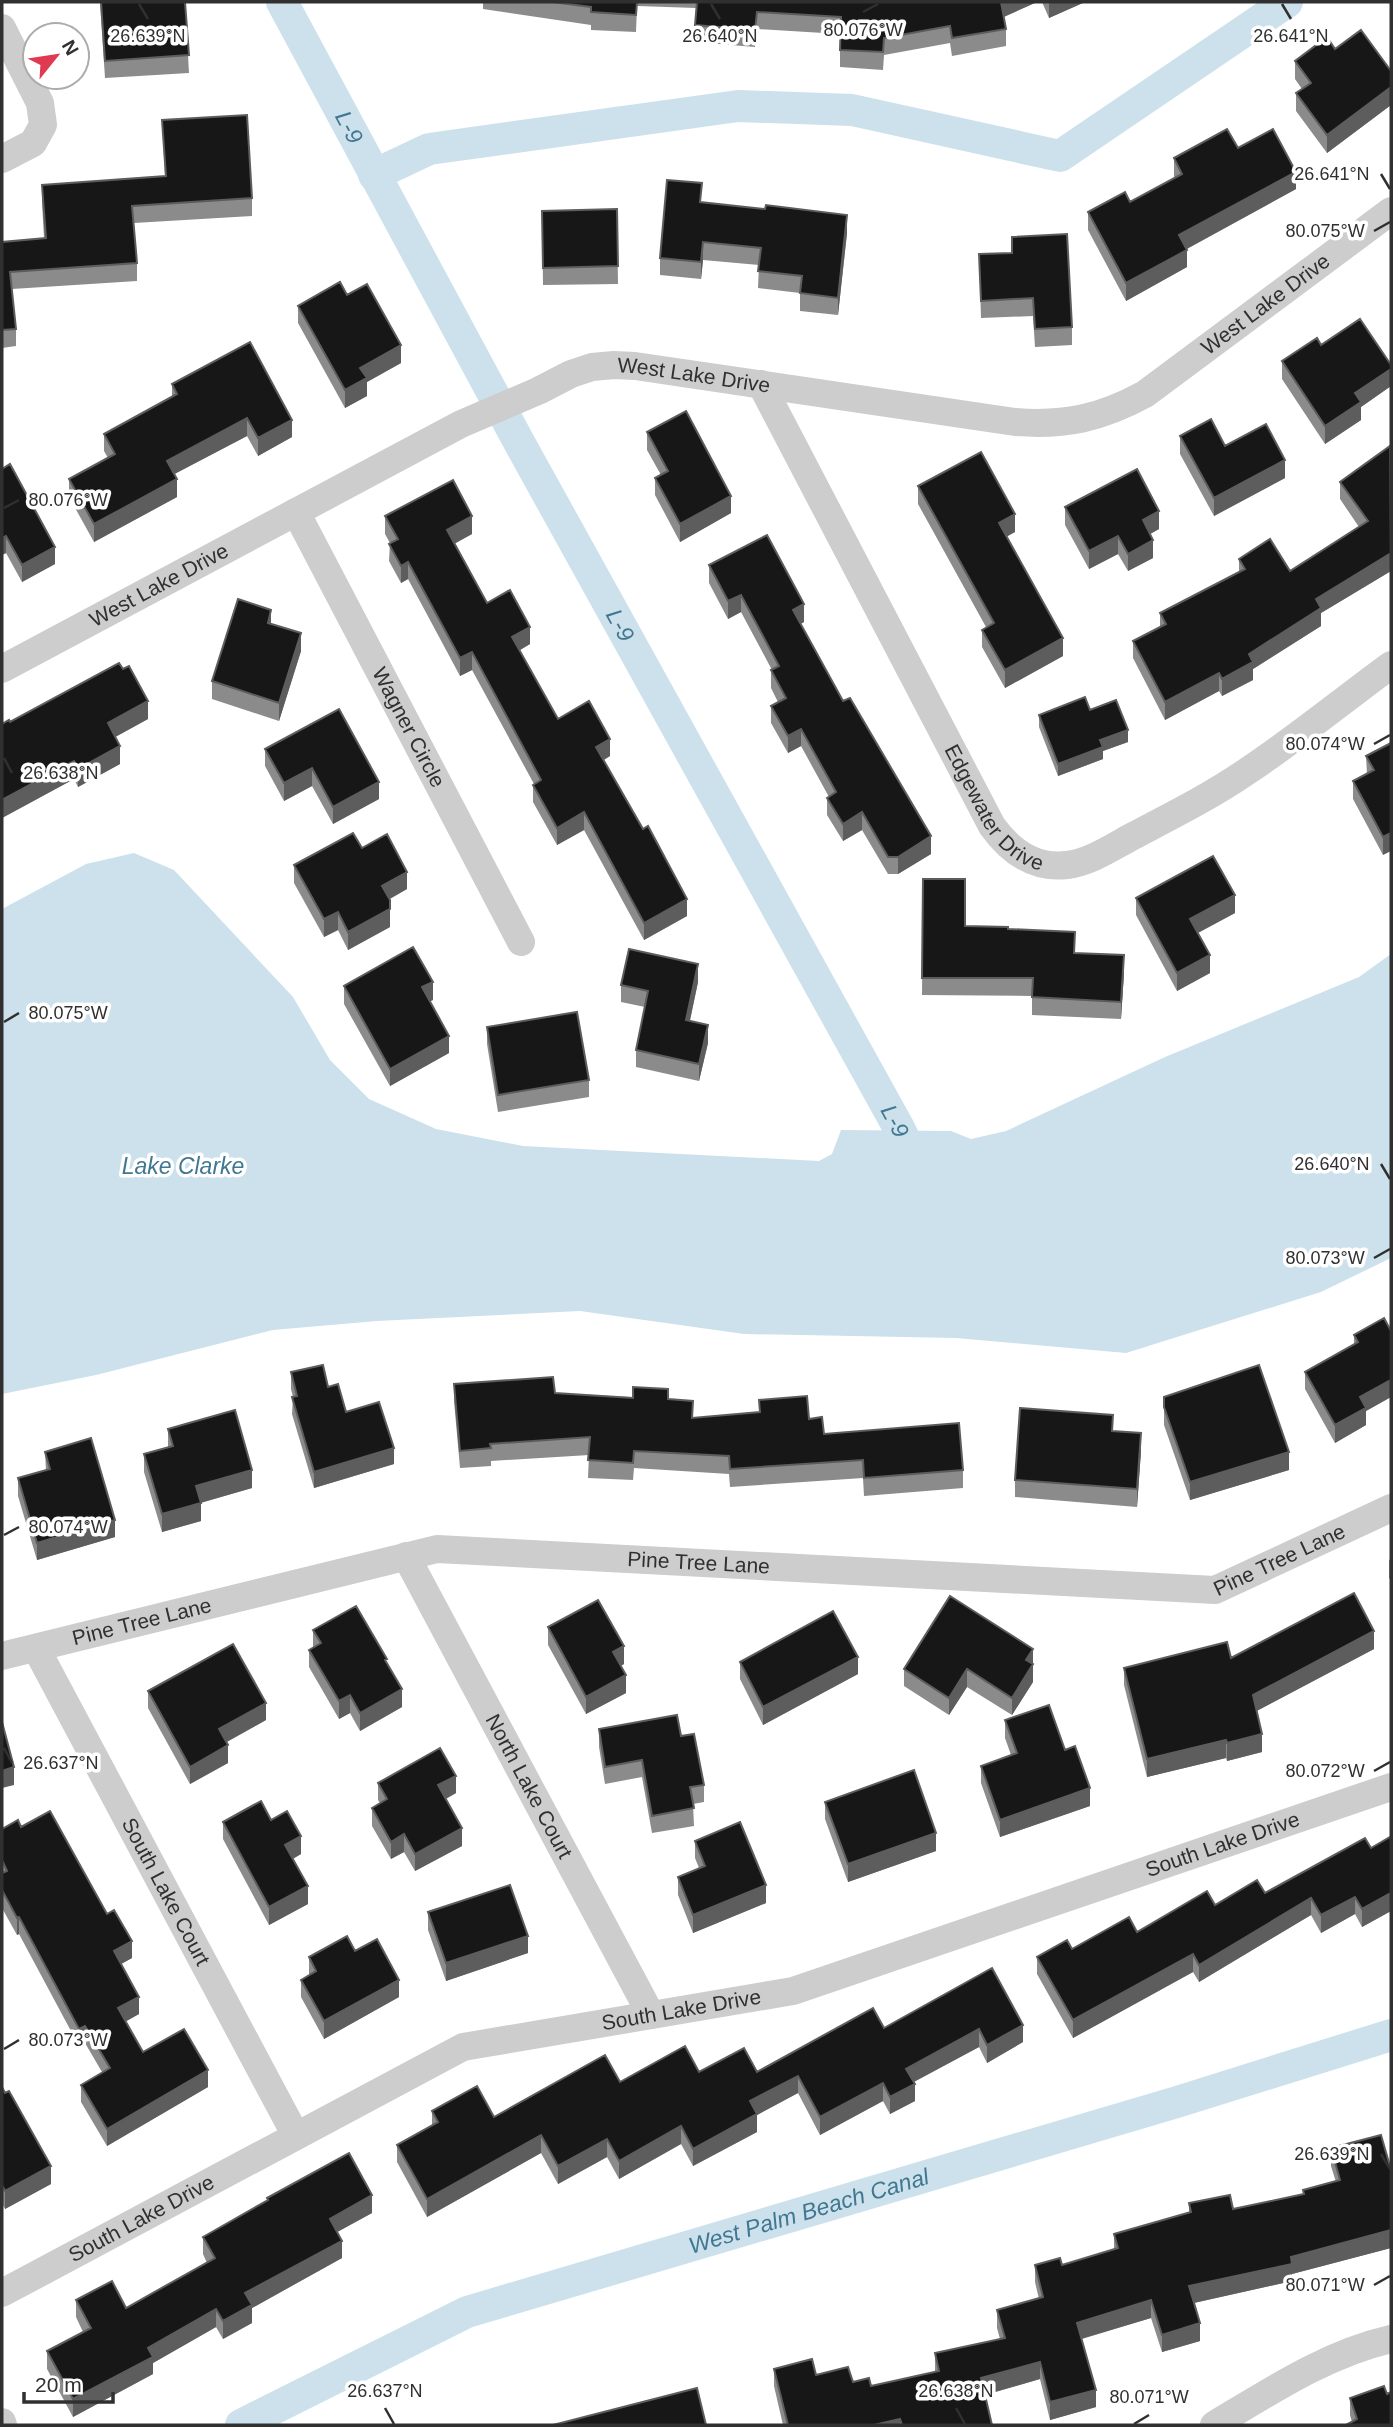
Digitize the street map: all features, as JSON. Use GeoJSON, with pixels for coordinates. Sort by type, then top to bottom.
{"type":"FeatureCollection","features":[{"type":"Feature","properties":{"kind":"street"},"geometry":{"type":"LineString","coordinates":[[2,27],[40,103],[43,125],[33,143],[2,159]]}},
{"type":"Feature","properties":{"kind":"street","name":"West Lake Drive"},"geometry":{"type":"LineString","coordinates":[[2,670],[461,424],[538,391],[571,373],[614,365],[1015,422],[1060,423],[1082,420],[1105,414],[1145,394],[1391,211]]}},
{"type":"Feature","properties":{"kind":"street","name":"Edgewater Drive"},"geometry":{"type":"LineString","coordinates":[[761,384],[992,826],[1005,844],[1024,857],[1045,865],[1068,865],[1090,859],[1152,827],[1247,772],[1391,665]]}},
{"type":"Feature","properties":{"kind":"street","name":"Wagner Circle"},"geometry":{"type":"LineString","coordinates":[[296,512],[521,942]]}},
{"type":"Feature","properties":{"kind":"street","name":"Pine Tree Lane"},"geometry":{"type":"LineString","coordinates":[[2,1656],[437,1549],[1215,1590],[1391,1508]]}},
{"type":"Feature","properties":{"kind":"street","name":"North Lake Court"},"geometry":{"type":"LineString","coordinates":[[406,1556],[651,2015]]}},
{"type":"Feature","properties":{"kind":"street","name":"South Lake Court"},"geometry":{"type":"LineString","coordinates":[[36,1648],[296,2136]]}},
{"type":"Feature","properties":{"kind":"street","name":"South Lake Drive"},"geometry":{"type":"LineString","coordinates":[[2,2293],[463,2047],[793,1992],[1391,1787]]}},
{"type":"Feature","properties":{"kind":"street"},"geometry":{"type":"LineString","coordinates":[[1214,2425],[1311,2368],[1355,2349],[1391,2339]]}},
{"type":"Feature","properties":{"kind":"water","name":"Lake Clarke"},"geometry":{"type":"Polygon","coordinates":[[[134,853],[174,870],[293,997],[330,1060],[369,1099],[436,1129],[523,1146],[819,1161],[832,1154],[841,1130],[951,1131],[971,1139],[1006,1131],[1165,1057],[1359,977],[1391,954],[1391,1258],[1321,1292],[1126,1353],[956,1338],[744,1334],[580,1311],[377,1321],[273,1330],[96,1375],[2,1394],[2,909],[86,864],[134,853]]]}},
{"type":"Feature","properties":{"kind":"building"},"geometry":{"type":"Polygon","coordinates":[[[101,2],[185,2],[189,55],[105,61],[101,2]]]}},
{"type":"Feature","properties":{"kind":"building"},"geometry":{"type":"Polygon","coordinates":[[[552,2],[637,2],[636,15],[591,12],[591,7],[552,2]]]}},
{"type":"Feature","properties":{"kind":"building"},"geometry":{"type":"Polygon","coordinates":[[[697,2],[1001,2],[1006,29],[952,38],[950,26],[884,38],[883,52],[840,50],[841,17],[757,12],[755,30],[695,25],[697,2]]]}},
{"type":"Feature","properties":{"kind":"building"},"geometry":{"type":"Polygon","coordinates":[[[1361,30],[1391,71],[1391,87],[1327,135],[1296,93],[1311,83],[1295,61],[1327,37],[1335,49],[1361,30]]]}},
{"type":"Feature","properties":{"kind":"building"},"geometry":{"type":"Polygon","coordinates":[[[247,115],[252,198],[132,206],[137,263],[10,272],[16,329],[2,330],[2,242],[46,238],[42,185],[166,176],[162,120],[247,115]]]}},
{"type":"Feature","properties":{"kind":"building"},"geometry":{"type":"Polygon","coordinates":[[[1227,129],[1238,148],[1273,129],[1296,172],[1179,235],[1187,250],[1126,283],[1088,212],[1125,192],[1130,202],[1182,174],[1174,158],[1227,129]]]}},
{"type":"Feature","properties":{"kind":"building"},"geometry":{"type":"Polygon","coordinates":[[[667,180],[702,183],[700,202],[765,209],[766,205],[847,215],[838,298],[800,293],[802,276],[758,271],[761,248],[703,242],[701,262],[660,258],[667,180]]]}},
{"type":"Feature","properties":{"kind":"building"},"geometry":{"type":"Polygon","coordinates":[[[617,209],[618,266],[543,268],[542,211],[617,209]]]}},
{"type":"Feature","properties":{"kind":"building"},"geometry":{"type":"Polygon","coordinates":[[[1067,234],[1072,327],[1035,329],[1033,298],[981,301],[979,254],[1012,253],[1012,237],[1067,234]]]}},
{"type":"Feature","properties":{"kind":"building"},"geometry":{"type":"Polygon","coordinates":[[[340,282],[347,295],[367,284],[401,345],[360,368],[367,378],[345,390],[298,306],[340,282]]]}},
{"type":"Feature","properties":{"kind":"building"},"geometry":{"type":"Polygon","coordinates":[[[1360,319],[1391,365],[1391,369],[1355,393],[1361,402],[1325,426],[1282,361],[1317,338],[1321,345],[1360,319]]]}},
{"type":"Feature","properties":{"kind":"building"},"geometry":{"type":"Polygon","coordinates":[[[250,342],[292,420],[258,438],[247,418],[167,461],[177,479],[94,524],[69,479],[115,454],[104,434],[177,394],[172,384],[250,342]]]}},
{"type":"Feature","properties":{"kind":"building"},"geometry":{"type":"Polygon","coordinates":[[[686,411],[731,496],[680,524],[655,478],[668,471],[647,432],[686,411]]]}},
{"type":"Feature","properties":{"kind":"building"},"geometry":{"type":"Polygon","coordinates":[[[1211,419],[1225,446],[1266,424],[1285,460],[1214,498],[1180,436],[1211,419]]]}},
{"type":"Feature","properties":{"kind":"building"},"geometry":{"type":"Polygon","coordinates":[[[1390,446],[1391,553],[1316,599],[1321,608],[1249,654],[1253,662],[1222,679],[1219,673],[1165,702],[1133,641],[1166,624],[1160,613],[1245,569],[1239,559],[1270,539],[1290,571],[1368,521],[1340,482],[1390,446]]]}},
{"type":"Feature","properties":{"kind":"building"},"geometry":{"type":"Polygon","coordinates":[[[981,452],[1015,514],[999,523],[1063,638],[1005,670],[982,630],[994,623],[918,486],[981,452]]]}},
{"type":"Feature","properties":{"kind":"building"},"geometry":{"type":"Polygon","coordinates":[[[10,464],[55,547],[22,565],[6,536],[2,538],[2,469],[10,464]]]}},
{"type":"Feature","properties":{"kind":"building"},"geometry":{"type":"Polygon","coordinates":[[[1137,469],[1159,511],[1143,520],[1153,540],[1128,554],[1118,536],[1089,551],[1065,507],[1137,469]]]}},
{"type":"Feature","properties":{"kind":"building"},"geometry":{"type":"Polygon","coordinates":[[[453,480],[472,516],[447,530],[487,603],[510,590],[530,627],[512,637],[558,719],[589,701],[610,739],[596,747],[643,829],[648,826],[687,899],[644,923],[584,812],[557,828],[533,785],[541,780],[472,652],[460,658],[408,562],[401,566],[389,544],[398,539],[385,516],[453,480]]]}},
{"type":"Feature","properties":{"kind":"building"},"geometry":{"type":"Polygon","coordinates":[[[767,535],[804,604],[793,610],[843,701],[850,698],[931,836],[898,857],[888,857],[862,812],[843,824],[827,798],[836,792],[801,729],[788,736],[771,706],[786,698],[771,670],[779,666],[741,595],[728,601],[709,565],[767,535]]]}},
{"type":"Feature","properties":{"kind":"building"},"geometry":{"type":"Polygon","coordinates":[[[238,599],[271,610],[268,623],[301,633],[279,703],[212,681],[238,599]]]}},
{"type":"Feature","properties":{"kind":"building"},"geometry":{"type":"Polygon","coordinates":[[[119,663],[123,669],[129,666],[148,701],[108,723],[120,746],[78,769],[74,761],[2,800],[2,724],[119,663]]]}},
{"type":"Feature","properties":{"kind":"building"},"geometry":{"type":"Polygon","coordinates":[[[1085,697],[1090,710],[1116,700],[1128,730],[1100,740],[1103,747],[1058,764],[1039,715],[1085,697]]]}},
{"type":"Feature","properties":{"kind":"building"},"geometry":{"type":"Polygon","coordinates":[[[339,709],[379,782],[333,807],[312,768],[284,783],[265,749],[339,709]]]}},
{"type":"Feature","properties":{"kind":"building"},"geometry":{"type":"Polygon","coordinates":[[[1391,743],[1391,833],[1383,837],[1353,781],[1374,770],[1366,756],[1391,743]]]}},
{"type":"Feature","properties":{"kind":"building"},"geometry":{"type":"Polygon","coordinates":[[[353,833],[362,848],[387,834],[407,872],[382,886],[390,900],[390,909],[348,932],[338,912],[324,919],[294,865],[353,833]]]}},
{"type":"Feature","properties":{"kind":"building"},"geometry":{"type":"Polygon","coordinates":[[[1213,856],[1235,895],[1190,919],[1210,955],[1177,973],[1136,898],[1213,856]]]}},
{"type":"Feature","properties":{"kind":"building"},"geometry":{"type":"Polygon","coordinates":[[[923,879],[965,879],[965,926],[1075,932],[1074,953],[1124,955],[1121,1002],[1032,997],[1033,978],[922,978],[923,879]]]}},
{"type":"Feature","properties":{"kind":"building"},"geometry":{"type":"Polygon","coordinates":[[[413,947],[433,982],[422,987],[449,1036],[390,1069],[344,986],[413,947]]]}},
{"type":"Feature","properties":{"kind":"building"},"geometry":{"type":"Polygon","coordinates":[[[629,949],[698,964],[686,1020],[708,1025],[699,1064],[636,1050],[648,991],[621,985],[629,949]]]}},
{"type":"Feature","properties":{"kind":"building"},"geometry":{"type":"Polygon","coordinates":[[[577,1012],[589,1080],[498,1095],[487,1027],[577,1012]]]}},
{"type":"Feature","properties":{"kind":"building"},"geometry":{"type":"Polygon","coordinates":[[[1384,1318],[1391,1331],[1391,1380],[1360,1397],[1366,1408],[1335,1425],[1305,1372],[1358,1342],[1354,1335],[1384,1318]]]}},
{"type":"Feature","properties":{"kind":"building"},"geometry":{"type":"Polygon","coordinates":[[[323,1365],[328,1387],[338,1384],[346,1412],[379,1402],[394,1448],[314,1472],[292,1397],[297,1396],[291,1372],[323,1365]]]}},
{"type":"Feature","properties":{"kind":"building"},"geometry":{"type":"Polygon","coordinates":[[[1259,1365],[1289,1452],[1190,1482],[1164,1407],[1164,1397],[1259,1365]]]}},
{"type":"Feature","properties":{"kind":"building"},"geometry":{"type":"Polygon","coordinates":[[[553,1377],[555,1393],[633,1398],[633,1387],[668,1389],[668,1399],[693,1401],[692,1418],[760,1412],[759,1400],[807,1396],[809,1419],[822,1417],[824,1434],[959,1423],[963,1470],[864,1478],[863,1460],[730,1469],[729,1456],[634,1451],[633,1463],[588,1460],[590,1437],[490,1444],[491,1448],[460,1451],[454,1384],[553,1377]]]}},
{"type":"Feature","properties":{"kind":"building"},"geometry":{"type":"Polygon","coordinates":[[[1020,1408],[1113,1415],[1112,1431],[1141,1433],[1137,1489],[1015,1480],[1020,1408]]]}},
{"type":"Feature","properties":{"kind":"building"},"geometry":{"type":"Polygon","coordinates":[[[235,1410],[252,1470],[196,1486],[201,1503],[162,1514],[144,1454],[173,1446],[168,1429],[235,1410]]]}},
{"type":"Feature","properties":{"kind":"building"},"geometry":{"type":"Polygon","coordinates":[[[91,1438],[115,1520],[37,1543],[18,1478],[50,1469],[45,1452],[91,1438]]]}},
{"type":"Feature","properties":{"kind":"building"},"geometry":{"type":"Polygon","coordinates":[[[1354,1593],[1374,1631],[1253,1695],[1262,1734],[1147,1759],[1124,1668],[1227,1642],[1231,1658],[1354,1593]]]}},
{"type":"Feature","properties":{"kind":"building"},"geometry":{"type":"Polygon","coordinates":[[[950,1596],[1033,1649],[1026,1660],[1033,1664],[1012,1698],[967,1669],[949,1698],[904,1669],[950,1596]]]}},
{"type":"Feature","properties":{"kind":"building"},"geometry":{"type":"Polygon","coordinates":[[[598,1600],[624,1646],[613,1652],[626,1675],[586,1697],[548,1627],[598,1600]]]}},
{"type":"Feature","properties":{"kind":"building"},"geometry":{"type":"Polygon","coordinates":[[[356,1606],[402,1689],[360,1713],[350,1695],[339,1701],[309,1650],[321,1643],[313,1630],[356,1606]]]}},
{"type":"Feature","properties":{"kind":"building"},"geometry":{"type":"Polygon","coordinates":[[[833,1611],[858,1657],[763,1707],[740,1662],[833,1611]]]}},
{"type":"Feature","properties":{"kind":"building"},"geometry":{"type":"Polygon","coordinates":[[[233,1644],[266,1703],[219,1729],[228,1745],[190,1767],[148,1691],[233,1644]]]}},
{"type":"Feature","properties":{"kind":"building"},"geometry":{"type":"Polygon","coordinates":[[[1049,1705],[1065,1750],[1075,1746],[1090,1788],[1000,1820],[981,1766],[1017,1753],[1005,1720],[1049,1705]]]}},
{"type":"Feature","properties":{"kind":"building"},"geometry":{"type":"Polygon","coordinates":[[[677,1715],[681,1736],[694,1734],[704,1785],[690,1787],[694,1808],[652,1816],[642,1760],[605,1767],[599,1729],[677,1715]]]}},
{"type":"Feature","properties":{"kind":"building"},"geometry":{"type":"Polygon","coordinates":[[[2,1722],[14,1767],[2,1771],[2,1722]]]}},
{"type":"Feature","properties":{"kind":"building"},"geometry":{"type":"Polygon","coordinates":[[[440,1748],[456,1776],[438,1785],[462,1828],[415,1854],[404,1834],[391,1842],[372,1808],[387,1799],[378,1783],[440,1748]]]}},
{"type":"Feature","properties":{"kind":"building"},"geometry":{"type":"Polygon","coordinates":[[[914,1770],[936,1833],[848,1864],[825,1802],[914,1770]]]}},
{"type":"Feature","properties":{"kind":"building"},"geometry":{"type":"Polygon","coordinates":[[[261,1801],[271,1820],[287,1811],[301,1836],[285,1845],[308,1886],[269,1907],[223,1822],[261,1801]]]}},
{"type":"Feature","properties":{"kind":"building"},"geometry":{"type":"Polygon","coordinates":[[[50,1811],[107,1914],[114,1910],[132,1941],[114,1951],[139,1997],[118,2008],[143,2052],[184,2029],[208,2070],[107,2129],[81,2085],[110,2068],[85,2026],[79,2029],[2,1890],[2,1873],[7,1871],[2,1860],[2,1829],[18,1820],[21,1827],[50,1811]]]}},
{"type":"Feature","properties":{"kind":"building"},"geometry":{"type":"Polygon","coordinates":[[[740,1822],[766,1885],[693,1915],[678,1877],[705,1866],[695,1841],[740,1822]]]}},
{"type":"Feature","properties":{"kind":"building"},"geometry":{"type":"Polygon","coordinates":[[[1390,1837],[1391,1893],[1362,1909],[1355,1897],[1321,1915],[1311,1898],[1199,1965],[1193,1954],[1073,2020],[1037,1957],[1067,1940],[1072,1949],[1129,1917],[1137,1932],[1207,1891],[1215,1905],[1257,1880],[1265,1893],[1365,1838],[1371,1848],[1390,1837]]]}},
{"type":"Feature","properties":{"kind":"building"},"geometry":{"type":"Polygon","coordinates":[[[510,1885],[528,1936],[446,1963],[428,1912],[510,1885]]]}},
{"type":"Feature","properties":{"kind":"building"},"geometry":{"type":"Polygon","coordinates":[[[347,1936],[355,1951],[377,1939],[399,1980],[324,2021],[301,1980],[316,1971],[309,1957],[347,1936]]]}},
{"type":"Feature","properties":{"kind":"building"},"geometry":{"type":"Polygon","coordinates":[[[992,1968],[1023,2025],[987,2045],[979,2029],[906,2069],[915,2084],[890,2097],[883,2083],[820,2117],[798,2076],[750,2101],[757,2114],[693,2149],[681,2126],[619,2161],[607,2139],[558,2166],[541,2135],[427,2199],[397,2145],[438,2122],[432,2111],[477,2086],[494,2117],[605,2055],[620,2082],[685,2046],[699,2072],[744,2048],[757,2072],[873,2008],[884,2028],[992,1968]]]}},
{"type":"Feature","properties":{"kind":"building"},"geometry":{"type":"Polygon","coordinates":[[[2,2087],[5,2093],[9,2091],[51,2166],[5,2191],[2,2185],[2,2087]]]}},
{"type":"Feature","properties":{"kind":"building"},"geometry":{"type":"Polygon","coordinates":[[[1381,2135],[1391,2170],[1391,2230],[1291,2257],[1292,2264],[1189,2286],[1200,2323],[1162,2335],[1151,2300],[1077,2323],[1096,2390],[1050,2402],[1040,2362],[981,2378],[992,2425],[902,2425],[900,2419],[874,2425],[788,2425],[774,2369],[812,2359],[816,2375],[848,2367],[853,2382],[869,2378],[871,2386],[939,2371],[935,2353],[1005,2338],[997,2310],[1043,2297],[1035,2265],[1060,2258],[1062,2265],[1118,2248],[1114,2234],[1191,2212],[1189,2203],[1230,2195],[1233,2209],[1304,2194],[1303,2190],[1340,2180],[1331,2148],[1381,2135]]]}},
{"type":"Feature","properties":{"kind":"building"},"geometry":{"type":"Polygon","coordinates":[[[349,2153],[372,2195],[330,2219],[342,2241],[245,2293],[252,2305],[223,2321],[216,2309],[148,2348],[153,2357],[73,2399],[47,2351],[91,2328],[76,2300],[112,2281],[126,2308],[215,2258],[203,2237],[349,2153]]]}},
{"type":"Feature","properties":{"kind":"building"},"geometry":{"type":"Polygon","coordinates":[[[1384,2386],[1387,2394],[1391,2392],[1391,2425],[1346,2425],[1357,2419],[1350,2398],[1384,2386]]]}},
{"type":"Feature","properties":{"kind":"building"},"geometry":{"type":"Polygon","coordinates":[[[697,2388],[706,2425],[553,2425],[697,2388]]]}},
{"type":"Feature","properties":{"kind":"waterway","name":"L-9"},"geometry":{"type":"LineString","coordinates":[[282,2],[520,444],[900,1130],[918,1168]]}},
{"type":"Feature","properties":{"kind":"waterway"},"geometry":{"type":"LineString","coordinates":[[374,175],[429,149],[738,106],[852,110],[1060,156],[1287,2]]}},
{"type":"Feature","properties":{"kind":"waterway","name":"West Palm Beach Canal"},"geometry":{"type":"LineString","coordinates":[[241,2425],[467,2312],[1177,2102],[1391,2035]]}}]}
